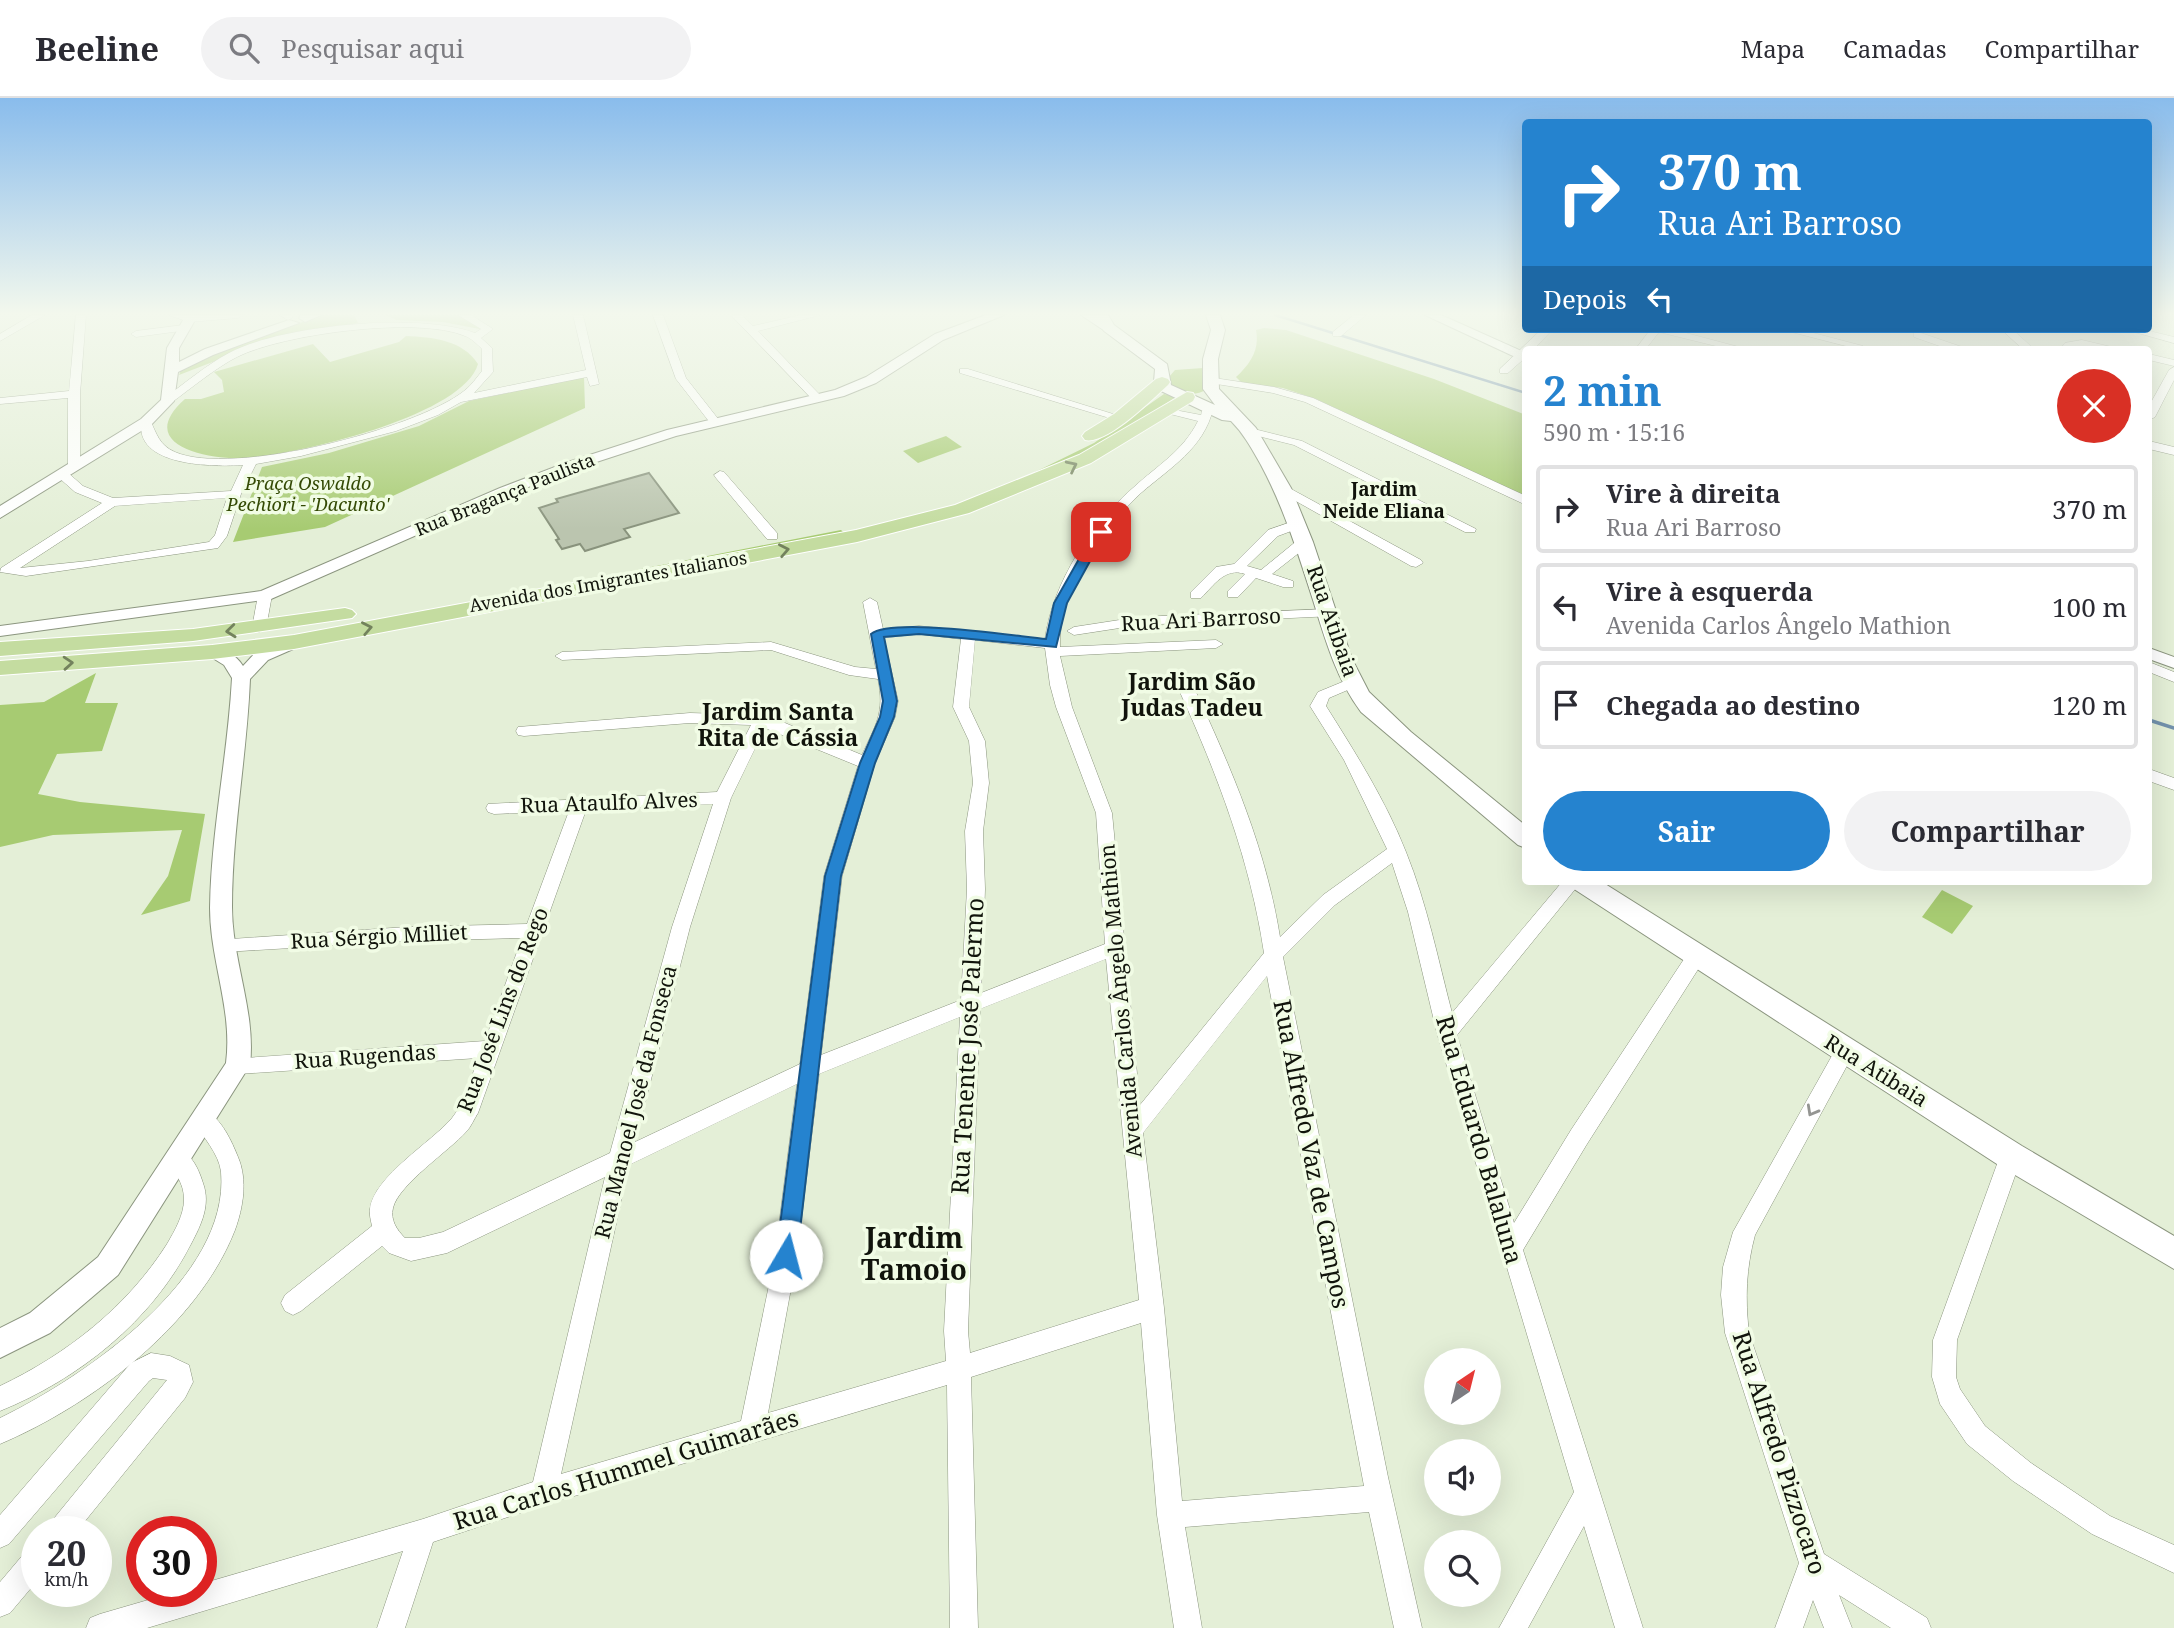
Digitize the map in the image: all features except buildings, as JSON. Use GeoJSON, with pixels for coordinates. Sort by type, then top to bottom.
{"type":"FeatureCollection","features":[{"type":"Feature","properties":{"kind":"main road","name":"Avenida dos Imigrantes Italianos"},"geometry":{"type":"LineString","coordinates":[[0,649],[259,628],[528,589],[836,539],[962,509],[1017,480],[1120,418],[1157,386]]}},
{"type":"Feature","properties":{"kind":"main road"},"geometry":{"type":"LineString","coordinates":[[1165,386],[1168,390],[1209,405],[1247,429]]}},
{"type":"Feature","properties":{"kind":"main road"},"geometry":{"type":"LineString","coordinates":[[1209,386],[1209,405]]}},
{"type":"Feature","properties":{"kind":"main road","name":"Avenida dos Imigrantes Italianos"},"geometry":{"type":"LineString","coordinates":[[0,668],[212,652],[294,642],[848,521],[1017,480],[1085,459],[1187,397]]}},
{"type":"Feature","properties":{"kind":"main road","name":"Rua Atibaia"},"geometry":{"type":"LineString","coordinates":[[1247,429],[1282,488],[1298,526],[1352,683],[1369,707],[1522,836]]}},
{"type":"Feature","properties":{"kind":"main road"},"geometry":{"type":"LineString","coordinates":[[836,539],[850,530],[848,521]]}},
{"type":"Feature","properties":{"kind":"main road"},"geometry":{"type":"LineString","coordinates":[[294,642],[330,626],[332,623],[325,618]]}},
{"type":"Feature","properties":{"kind":"main road","name":"Rua Atibaia"},"geometry":{"type":"LineString","coordinates":[[1588,885],[1844,1051],[2174,1254]]}},
{"type":"Feature","properties":{"kind":"street"},"geometry":{"type":"LineString","coordinates":[[75,386],[68,470],[79,489],[112,502],[235,494]]}},
{"type":"Feature","properties":{"kind":"street"},"geometry":{"type":"LineString","coordinates":[[167,401],[169,386]]}},
{"type":"Feature","properties":{"kind":"street"},"geometry":{"type":"LineString","coordinates":[[0,513],[146,422],[167,401],[188,386]]}},
{"type":"Feature","properties":{"kind":"street"},"geometry":{"type":"LineString","coordinates":[[146,422],[147,433],[155,446],[167,454],[198,462],[251,462],[370,438],[396,429],[459,398],[474,386]]}},
{"type":"Feature","properties":{"kind":"street"},"geometry":{"type":"LineString","coordinates":[[459,398],[537,386]]}},
{"type":"Feature","properties":{"kind":"street"},"geometry":{"type":"LineString","coordinates":[[687,386],[715,422]]}},
{"type":"Feature","properties":{"kind":"street"},"geometry":{"type":"LineString","coordinates":[[806,386],[818,399]]}},
{"type":"Feature","properties":{"kind":"street","name":"Rua Bragança Paulista"},"geometry":{"type":"LineString","coordinates":[[0,631],[265,595],[561,469],[656,437],[818,399],[853,386]]}},
{"type":"Feature","properties":{"kind":"street"},"geometry":{"type":"LineString","coordinates":[[1015,386],[1120,418]]}},
{"type":"Feature","properties":{"kind":"street"},"geometry":{"type":"LineString","coordinates":[[2152,411],[2165,386]]}},
{"type":"Feature","properties":{"kind":"street"},"geometry":{"type":"LineString","coordinates":[[1164,411],[1209,405],[1275,390],[1309,400],[1522,499]]}},
{"type":"Feature","properties":{"kind":"street"},"geometry":{"type":"LineString","coordinates":[[0,401],[74,394]]}},
{"type":"Feature","properties":{"kind":"street","name":"Avenida Carlos Ângelo Mathion"},"geometry":{"type":"LineString","coordinates":[[1188,1628],[1170,1515],[1104,813],[1097,787],[1061,699],[1052,648],[1060,603],[1095,539],[1130,497],[1181,456],[1209,405]]}},
{"type":"Feature","properties":{"kind":"street"},"geometry":{"type":"LineString","coordinates":[[1247,429],[1298,443],[1470,529]]}},
{"type":"Feature","properties":{"kind":"street"},"geometry":{"type":"LineString","coordinates":[[2152,446],[2174,451]]}},
{"type":"Feature","properties":{"kind":"street"},"geometry":{"type":"LineString","coordinates":[[4,573],[89,565],[202,548],[219,541],[235,494],[251,462]]}},
{"type":"Feature","properties":{"kind":"street"},"geometry":{"type":"LineString","coordinates":[[720,475],[772,536]]}},
{"type":"Feature","properties":{"kind":"street"},"geometry":{"type":"LineString","coordinates":[[1282,488],[1416,563]]}},
{"type":"Feature","properties":{"kind":"street"},"geometry":{"type":"LineString","coordinates":[[4,573],[112,502]]}},
{"type":"Feature","properties":{"kind":"street"},"geometry":{"type":"LineString","coordinates":[[1233,594],[1259,574],[1312,512],[1338,520]]}},
{"type":"Feature","properties":{"kind":"street"},"geometry":{"type":"LineString","coordinates":[[1238,567],[1273,533],[1298,526]]}},
{"type":"Feature","properties":{"kind":"street"},"geometry":{"type":"LineString","coordinates":[[1196,596],[1222,570],[1238,567],[1288,584]]}},
{"type":"Feature","properties":{"kind":"street"},"geometry":{"type":"LineString","coordinates":[[259,628],[265,595]]}},
{"type":"Feature","properties":{"kind":"street"},"geometry":{"type":"LineString","coordinates":[[752,1430],[786,1256],[833,876],[867,763],[887,717],[889,690],[883,674],[870,602]]}},
{"type":"Feature","properties":{"kind":"street","name":"Rua Ari Barroso"},"geometry":{"type":"LineString","coordinates":[[1074,631],[1139,621],[1328,613]]}},
{"type":"Feature","properties":{"kind":"street"},"geometry":{"type":"LineString","coordinates":[[877,634],[919,630],[1052,648],[1216,644]]}},
{"type":"Feature","properties":{"kind":"street","name":"Rua Tenente José Palermo"},"geometry":{"type":"LineString","coordinates":[[962,1627],[959,1369],[956,1331],[976,889],[974,831],[981,783],[977,741],[961,707],[968,637]]}},
{"type":"Feature","properties":{"kind":"street"},"geometry":{"type":"LineString","coordinates":[[241,678],[262,656],[294,642]]}},
{"type":"Feature","properties":{"kind":"street"},"geometry":{"type":"LineString","coordinates":[[562,656],[771,646],[799,652],[857,673],[883,674]]}},
{"type":"Feature","properties":{"kind":"street"},"geometry":{"type":"LineString","coordinates":[[0,1344],[40,1323],[108,1266],[205,1120],[238,1065],[242,1032],[224,945],[221,908],[238,741],[241,678],[231,661],[212,652]]}},
{"type":"Feature","properties":{"kind":"street"},"geometry":{"type":"LineString","coordinates":[[2152,654],[2174,663]]}},
{"type":"Feature","properties":{"kind":"street"},"geometry":{"type":"LineString","coordinates":[[2152,668],[2174,677]]}},
{"type":"Feature","properties":{"kind":"street","name":"Rua Eduardo Balaluna"},"geometry":{"type":"LineString","coordinates":[[1352,683],[1323,695],[1318,706],[1352,760],[1396,850],[1417,912],[1447,1033],[1511,1250],[1629,1628]]}},
{"type":"Feature","properties":{"kind":"street","name":"Rua Alfredo Vaz de Campos"},"geometry":{"type":"LineString","coordinates":[[1187,690],[1245,827],[1268,917],[1272,956],[1379,1498],[1408,1628]]}},
{"type":"Feature","properties":{"kind":"street"},"geometry":{"type":"LineString","coordinates":[[524,731],[690,718],[760,722],[867,763]]}},
{"type":"Feature","properties":{"kind":"street","name":"Rua Manoel José da Fonseca"},"geometry":{"type":"LineString","coordinates":[[544,1492],[620,1158],[681,927],[723,798],[760,722]]}},
{"type":"Feature","properties":{"kind":"street"},"geometry":{"type":"LineString","coordinates":[[2152,768],[2174,775]]}},
{"type":"Feature","properties":{"kind":"street"},"geometry":{"type":"LineString","coordinates":[[2152,776],[2174,783]]}},
{"type":"Feature","properties":{"kind":"street","name":"Rua Ataulfo Alves"},"geometry":{"type":"LineString","coordinates":[[494,808],[723,798]]}},
{"type":"Feature","properties":{"kind":"street","name":"Rua José Lins do Rego"},"geometry":{"type":"LineString","coordinates":[[384,1230],[381,1209],[389,1193],[406,1172],[459,1125],[471,1107],[579,806]]}},
{"type":"Feature","properties":{"kind":"street"},"geometry":{"type":"LineString","coordinates":[[1132,1131],[1272,956],[1329,900],[1396,850]]}},
{"type":"Feature","properties":{"kind":"street"},"geometry":{"type":"LineString","coordinates":[[1447,1033],[1570,885]]}},
{"type":"Feature","properties":{"kind":"street","name":"Rua Sérgio Milliet"},"geometry":{"type":"LineString","coordinates":[[224,945],[407,934],[534,931]]}},
{"type":"Feature","properties":{"kind":"street"},"geometry":{"type":"LineString","coordinates":[[293,1303],[384,1230],[391,1242],[405,1250],[422,1250],[447,1242],[811,1068],[970,1008],[1115,948]]}},
{"type":"Feature","properties":{"kind":"street"},"geometry":{"type":"LineString","coordinates":[[1511,1250],[1579,1137],[1697,955]]}},
{"type":"Feature","properties":{"kind":"street","name":"Rua Rugendas"},"geometry":{"type":"LineString","coordinates":[[238,1065],[492,1049]]}},
{"type":"Feature","properties":{"kind":"street","name":"Rua Alfredo Pizzocaro"},"geometry":{"type":"LineString","coordinates":[[1838,1628],[1812,1563],[1737,1333],[1733,1295],[1735,1267],[1744,1232],[1844,1051]]}},
{"type":"Feature","properties":{"kind":"street"},"geometry":{"type":"LineString","coordinates":[[0,1431],[29,1419],[69,1395],[121,1357],[160,1320],[198,1278],[219,1241],[233,1201],[232,1170],[205,1120]]}},
{"type":"Feature","properties":{"kind":"street"},"geometry":{"type":"LineString","coordinates":[[2011,1156],[1945,1340],[1944,1377],[1949,1395],[1976,1435],[2022,1472],[2101,1525],[2174,1559]]}},
{"type":"Feature","properties":{"kind":"street"},"geometry":{"type":"LineString","coordinates":[[0,1399],[49,1374],[86,1348],[118,1321],[151,1287],[170,1262],[189,1226],[195,1203],[192,1180],[179,1159]]}},
{"type":"Feature","properties":{"kind":"street","name":"Rua Carlos Hummel Guimarães"},"geometry":{"type":"LineString","coordinates":[[100,1628],[959,1369],[1152,1308]]}},
{"type":"Feature","properties":{"kind":"street"},"geometry":{"type":"LineString","coordinates":[[0,1535],[139,1372],[152,1365],[170,1368],[180,1374],[181,1382],[176,1389],[72,1516]]}},
{"type":"Feature","properties":{"kind":"street"},"geometry":{"type":"LineString","coordinates":[[1513,1628],[1587,1494]]}},
{"type":"Feature","properties":{"kind":"street"},"geometry":{"type":"LineString","coordinates":[[1170,1515],[1379,1498]]}},
{"type":"Feature","properties":{"kind":"street"},"geometry":{"type":"LineString","coordinates":[[391,1628],[423,1532]]}},
{"type":"Feature","properties":{"kind":"street"},"geometry":{"type":"LineString","coordinates":[[1790,1628],[1812,1563],[1917,1628]]}},
{"type":"Feature","properties":{"kind":"street"},"geometry":{"type":"LineString","coordinates":[[0,1603],[21,1579]]}},
{"type":"Feature","properties":{"kind":"green space"},"geometry":{"type":"Polygon","coordinates":[[[223,386],[461,386],[443,400],[412,416],[376,429],[271,455],[247,458],[215,457],[183,447],[172,439],[167,428],[171,415],[185,399],[201,399],[224,392],[223,386]]]}},
{"type":"Feature","properties":{"kind":"green space","name":"Praça Oswaldo Pechiori - 'Dacunto'"},"geometry":{"type":"Polygon","coordinates":[[[539,386],[584,386],[585,408],[325,527],[233,542],[262,467],[329,453],[419,426],[469,401],[539,386]]]}},
{"type":"Feature","properties":{"kind":"green space"},"geometry":{"type":"Polygon","coordinates":[[[1170,386],[1207,386],[1207,389],[1194,394],[1171,390],[1170,386]]]}},
{"type":"Feature","properties":{"kind":"green space"},"geometry":{"type":"Polygon","coordinates":[[[1270,386],[1453,386],[1522,413],[1522,495],[1316,399],[1270,386]]]}},
{"type":"Feature","properties":{"kind":"green space"},"geometry":{"type":"Polygon","coordinates":[[[1164,394],[1176,397],[1116,436],[1040,476],[1035,472],[1094,443],[1164,394]]]}},
{"type":"Feature","properties":{"kind":"green space"},"geometry":{"type":"Polygon","coordinates":[[[946,436],[962,447],[918,463],[903,451],[946,436]]]}},
{"type":"Feature","properties":{"kind":"green space"},"geometry":{"type":"Polygon","coordinates":[[[841,530],[843,532],[539,592],[539,589],[841,530]]]}},
{"type":"Feature","properties":{"kind":"green space"},"geometry":{"type":"Polygon","coordinates":[[[96,673],[85,703],[118,703],[102,751],[57,754],[38,794],[80,802],[205,814],[190,901],[141,915],[168,876],[182,830],[53,835],[0,847],[0,705],[44,702],[96,673]]]}},
{"type":"Feature","properties":{"kind":"green space"},"geometry":{"type":"Polygon","coordinates":[[[1942,890],[1973,906],[1952,934],[1922,917],[1942,890]]]}},
{"type":"Feature","properties":{"kind":"waterway"},"geometry":{"type":"LineString","coordinates":[[1505,386],[1522,392]]}},
{"type":"Feature","properties":{"kind":"waterway"},"geometry":{"type":"LineString","coordinates":[[2152,721],[2174,728]]}},
{"type":"Feature","properties":{"kind":"district","name":"Jardim Neide Eliana"},"geometry":{"type":"Point","coordinates":[1384,500]}},
{"type":"Feature","properties":{"kind":"district","name":"Jardim São Judas Tadeu"},"geometry":{"type":"Point","coordinates":[1192,695]}},
{"type":"Feature","properties":{"kind":"district","name":"Jardim Santa Rita de Cássia"},"geometry":{"type":"Point","coordinates":[778,725]}},
{"type":"Feature","properties":{"kind":"district","name":"Jardim Tamoio"},"geometry":{"type":"Point","coordinates":[914,1254]}},
{"type":"Feature","properties":{"kind":"route"},"geometry":{"type":"LineString","coordinates":[[786,1256],[833,876],[867,763],[887,717],[890,701],[877,634],[919,630],[1052,644],[1060,603],[1101,532]]}}]}
